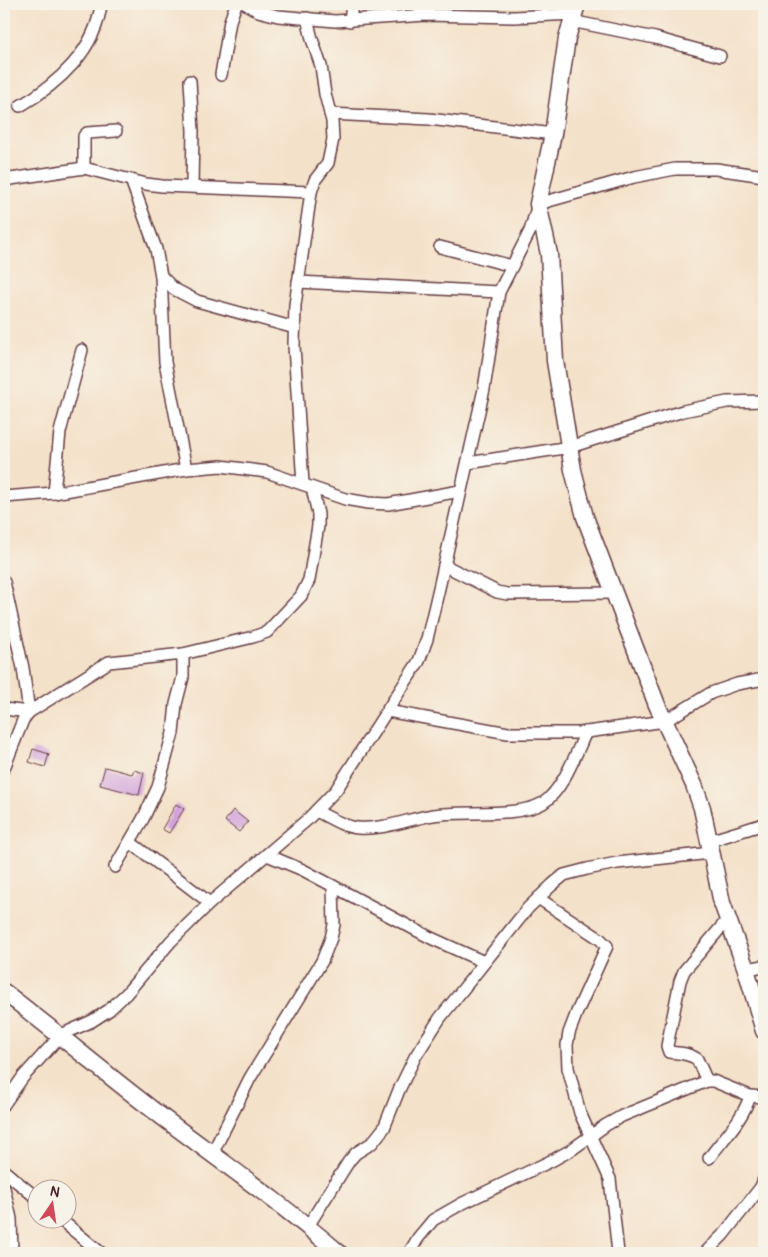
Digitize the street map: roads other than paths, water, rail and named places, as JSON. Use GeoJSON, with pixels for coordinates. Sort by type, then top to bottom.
{"type":"FeatureCollection","features":[{"type":"Feature","properties":{"kind":"street"},"geometry":{"type":"LineString","coordinates":[[20,106],[38,96],[63,74],[82,53],[95,32],[100,19],[101,4]]}},
{"type":"Feature","properties":{"kind":"street"},"geometry":{"type":"LineString","coordinates":[[221,75],[230,21],[236,4]]}},
{"type":"Feature","properties":{"kind":"street"},"geometry":{"type":"LineString","coordinates":[[246,4],[258,11],[278,16],[350,21],[426,15],[514,17],[574,13],[720,56]]}},
{"type":"Feature","properties":{"kind":"street"},"geometry":{"type":"LineString","coordinates":[[350,21],[352,4]]}},
{"type":"Feature","properties":{"kind":"street"},"geometry":{"type":"LineString","coordinates":[[4,1104],[23,1077],[61,1035],[92,1021],[109,1010],[126,994],[172,941],[210,903],[267,855],[336,790],[419,660],[427,639],[468,463],[484,389],[499,292],[530,230],[538,204],[553,134],[574,13]]}},
{"type":"Feature","properties":{"kind":"street"},"geometry":{"type":"LineString","coordinates":[[4,768],[23,720],[29,712],[109,662],[183,654],[267,632],[301,596],[311,573],[318,514],[308,486],[294,355],[294,328],[298,282],[311,192],[315,180],[328,163],[333,140],[321,66],[307,18]]}},
{"type":"Feature","properties":{"kind":"street"},"geometry":{"type":"LineString","coordinates":[[190,81],[193,131],[192,186]]}},
{"type":"Feature","properties":{"kind":"street"},"geometry":{"type":"LineString","coordinates":[[330,114],[429,120],[553,134]]}},
{"type":"Feature","properties":{"kind":"street"},"geometry":{"type":"LineString","coordinates":[[84,168],[84,136],[86,133],[116,131]]}},
{"type":"Feature","properties":{"kind":"street"},"geometry":{"type":"LineString","coordinates":[[4,180],[84,168],[162,186],[311,192]]}},
{"type":"Feature","properties":{"kind":"street"},"geometry":{"type":"LineString","coordinates":[[538,204],[634,177],[676,169],[716,169],[764,176]]}},
{"type":"Feature","properties":{"kind":"street"},"geometry":{"type":"LineString","coordinates":[[131,180],[156,249],[161,276],[166,362],[186,469]]}},
{"type":"Feature","properties":{"kind":"street"},"geometry":{"type":"LineString","coordinates":[[538,204],[548,254],[555,361],[573,470],[585,517],[657,705],[694,785],[702,808],[716,878],[764,1031]]}},
{"type":"Feature","properties":{"kind":"street"},"geometry":{"type":"LineString","coordinates":[[440,247],[512,266]]}},
{"type":"Feature","properties":{"kind":"street"},"geometry":{"type":"LineString","coordinates":[[161,276],[174,289],[197,301],[294,328]]}},
{"type":"Feature","properties":{"kind":"street"},"geometry":{"type":"LineString","coordinates":[[298,282],[499,292]]}},
{"type":"Feature","properties":{"kind":"street"},"geometry":{"type":"LineString","coordinates":[[54,493],[60,432],[82,350]]}},
{"type":"Feature","properties":{"kind":"street"},"geometry":{"type":"LineString","coordinates":[[468,463],[570,447],[684,411],[727,402],[764,401]]}},
{"type":"Feature","properties":{"kind":"street"},"geometry":{"type":"LineString","coordinates":[[4,497],[54,493],[186,469],[221,466],[266,472],[345,499],[368,503],[388,504],[460,491]]}},
{"type":"Feature","properties":{"kind":"street"},"geometry":{"type":"LineString","coordinates":[[444,565],[497,592],[507,594],[614,593]]}},
{"type":"Feature","properties":{"kind":"street"},"geometry":{"type":"LineString","coordinates":[[4,582],[23,668],[29,712]]}},
{"type":"Feature","properties":{"kind":"street"},"geometry":{"type":"LineString","coordinates":[[115,867],[144,819],[158,787],[173,733],[176,704],[182,677],[183,654]]}},
{"type":"Feature","properties":{"kind":"street"},"geometry":{"type":"LineString","coordinates":[[387,711],[508,733],[586,732],[665,722],[711,693],[737,684],[764,679]]}},
{"type":"Feature","properties":{"kind":"street"},"geometry":{"type":"LineString","coordinates":[[4,709],[29,712]]}},
{"type":"Feature","properties":{"kind":"street"},"geometry":{"type":"LineString","coordinates":[[316,810],[345,825],[356,828],[371,828],[394,825],[434,815],[530,808],[552,796],[562,781],[586,732]]}},
{"type":"Feature","properties":{"kind":"street"},"geometry":{"type":"LineString","coordinates":[[308,1226],[349,1161],[356,1153],[372,1143],[384,1128],[415,1057],[440,1018],[528,908],[564,875],[617,863],[710,847],[764,824]]}},
{"type":"Feature","properties":{"kind":"street"},"geometry":{"type":"LineString","coordinates":[[130,842],[210,903]]}},
{"type":"Feature","properties":{"kind":"street"},"geometry":{"type":"LineString","coordinates":[[267,855],[303,870],[431,938],[484,962]]}},
{"type":"Feature","properties":{"kind":"street"},"geometry":{"type":"LineString","coordinates":[[212,1154],[250,1078],[322,961],[334,925],[333,886]]}},
{"type":"Feature","properties":{"kind":"street"},"geometry":{"type":"LineString","coordinates":[[538,898],[600,939],[607,946],[572,1024],[567,1045],[568,1068],[580,1113],[610,1179],[618,1253]]}},
{"type":"Feature","properties":{"kind":"street"},"geometry":{"type":"LineString","coordinates":[[707,1081],[697,1059],[689,1055],[669,1052],[667,1046],[684,971],[728,919]]}},
{"type":"Feature","properties":{"kind":"street"},"geometry":{"type":"LineString","coordinates":[[746,969],[764,966]]}},
{"type":"Feature","properties":{"kind":"street"},"geometry":{"type":"LineString","coordinates":[[4,992],[61,1035],[151,1108],[308,1226],[339,1253]]}},
{"type":"Feature","properties":{"kind":"street"},"geometry":{"type":"LineString","coordinates":[[408,1253],[433,1220],[461,1204],[553,1160],[622,1116],[707,1081],[713,1081],[750,1096],[764,1097]]}},
{"type":"Feature","properties":{"kind":"street"},"geometry":{"type":"LineString","coordinates":[[709,1158],[747,1106],[750,1096]]}},
{"type":"Feature","properties":{"kind":"street"},"geometry":{"type":"LineString","coordinates":[[4,1171],[28,1191]]}},
{"type":"Feature","properties":{"kind":"street"},"geometry":{"type":"LineString","coordinates":[[705,1253],[723,1235],[761,1187],[764,1179]]}},
{"type":"Feature","properties":{"kind":"street"},"geometry":{"type":"LineString","coordinates":[[4,1188],[11,1225],[12,1253]]}},
{"type":"Feature","properties":{"kind":"street"},"geometry":{"type":"LineString","coordinates":[[73,1230],[101,1253]]}}]}
